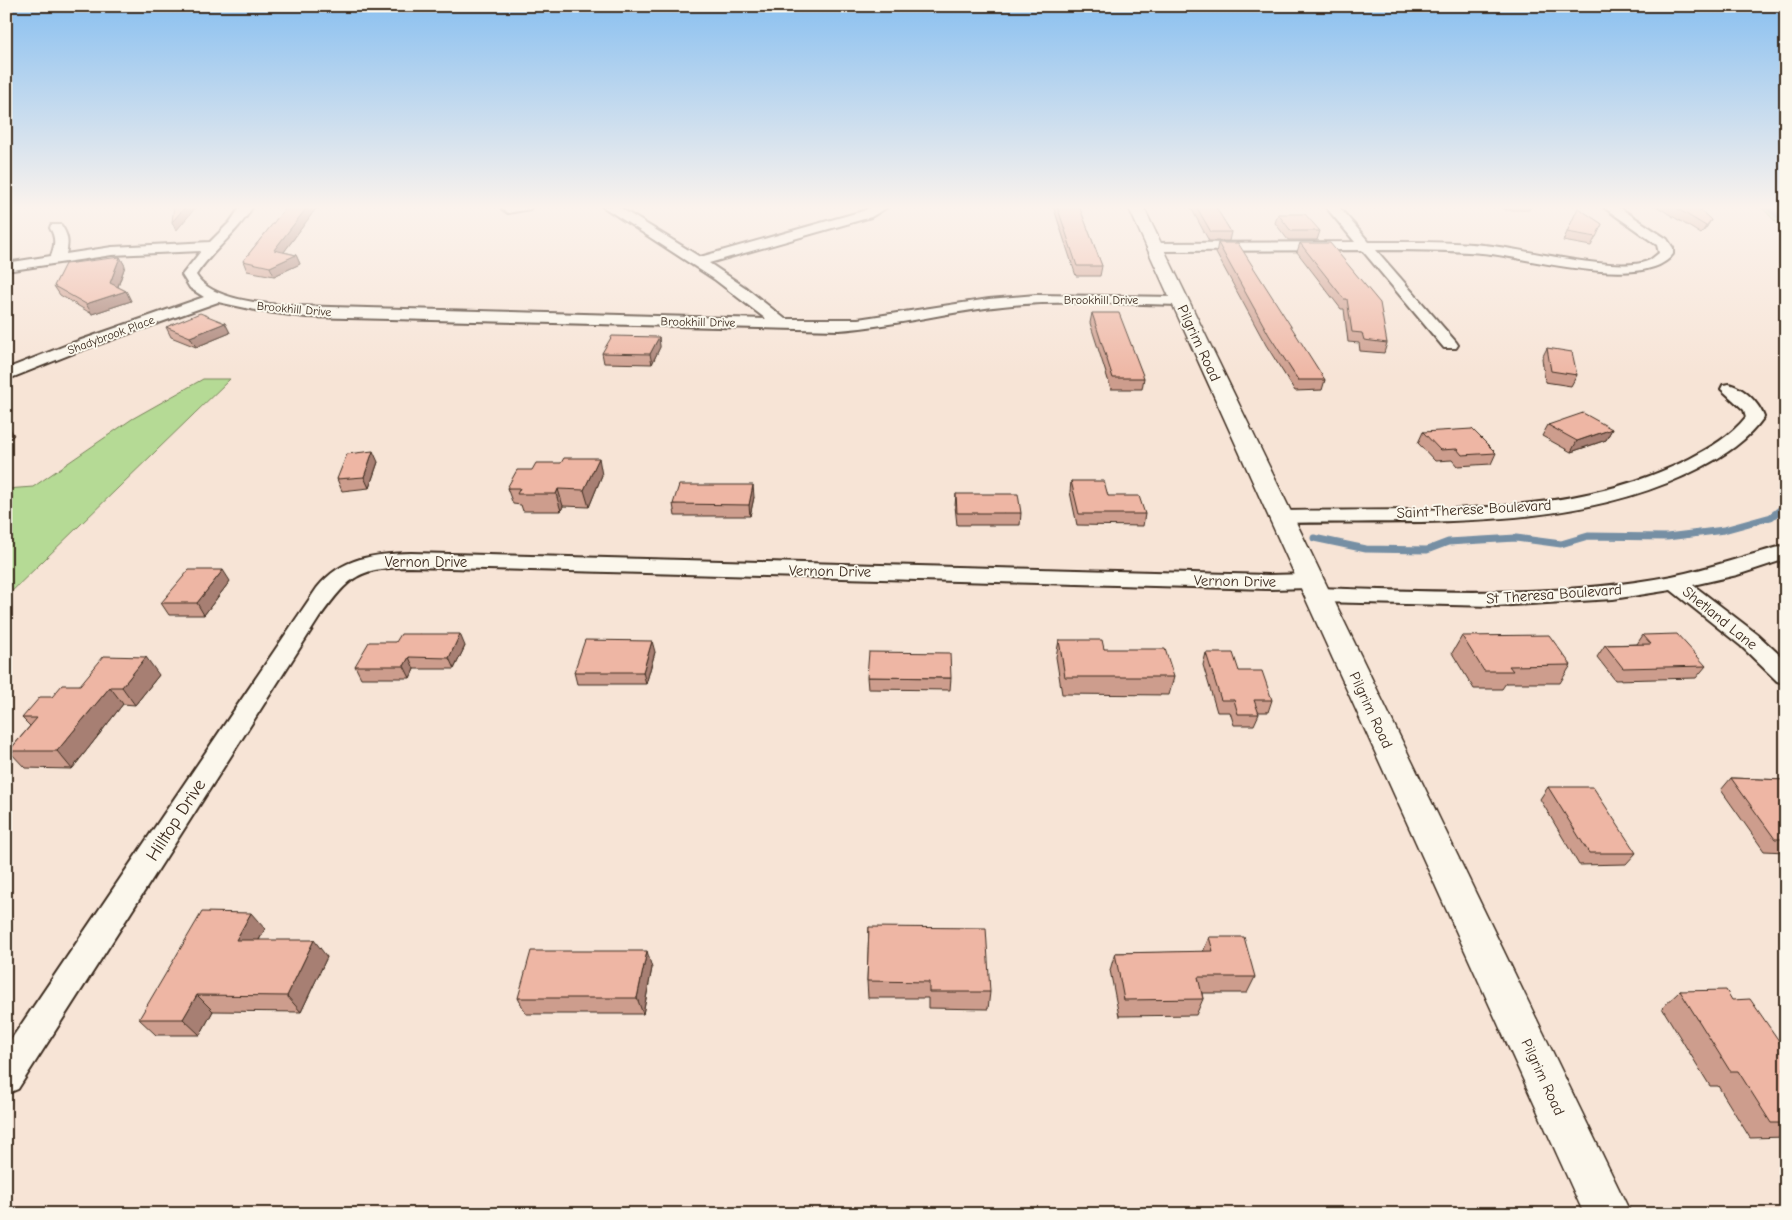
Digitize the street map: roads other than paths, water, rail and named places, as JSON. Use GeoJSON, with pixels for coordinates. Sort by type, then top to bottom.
{"type":"FeatureCollection","features":[{"type":"Feature","properties":{"kind":"main road","name":"Pilgrim Road"},"geometry":{"type":"LineString","coordinates":[[1161,263],[1608,1214]]}},
{"type":"Feature","properties":{"kind":"street"},"geometry":{"type":"LineString","coordinates":[[6,267],[29,263]]}},
{"type":"Feature","properties":{"kind":"street","name":"Brookhill Drive"},"geometry":{"type":"LineString","coordinates":[[198,263],[189,275],[190,282],[198,289],[217,297],[258,307],[306,312],[782,324],[859,324],[990,303],[1018,301],[1179,301]]}},
{"type":"Feature","properties":{"kind":"street"},"geometry":{"type":"LineString","coordinates":[[699,263],[764,308],[782,324]]}},
{"type":"Feature","properties":{"kind":"street"},"geometry":{"type":"LineString","coordinates":[[1379,263],[1450,346]]}},
{"type":"Feature","properties":{"kind":"street"},"geometry":{"type":"LineString","coordinates":[[1572,263],[1614,267],[1639,267],[1655,263]]}},
{"type":"Feature","properties":{"kind":"street","name":"Shadybrook Place"},"geometry":{"type":"LineString","coordinates":[[6,375],[82,345],[217,297]]}},
{"type":"Feature","properties":{"kind":"street","name":"Saint Therese Boulevard"},"geometry":{"type":"LineString","coordinates":[[1280,516],[1506,510],[1554,506],[1608,496],[1652,484],[1693,467],[1729,444],[1751,424],[1755,417],[1752,408],[1729,389]]}},
{"type":"Feature","properties":{"kind":"street","name":"St Theresa Boulevard"},"geometry":{"type":"LineString","coordinates":[[1314,588],[1448,600],[1527,599],[1675,582],[1750,565],[1786,552]]}},
{"type":"Feature","properties":{"kind":"street","name":"Vernon Drive"},"geometry":{"type":"LineString","coordinates":[[351,569],[376,562],[455,561],[1239,581],[1314,588]]}},
{"type":"Feature","properties":{"kind":"street","name":"Hilltop Drive"},"geometry":{"type":"LineString","coordinates":[[6,1077],[311,612],[331,586],[351,569]]}},
{"type":"Feature","properties":{"kind":"street","name":"Shetland Lane"},"geometry":{"type":"LineString","coordinates":[[1675,582],[1749,640],[1786,675]]}},
{"type":"Feature","properties":{"kind":"waterway"},"geometry":{"type":"LineString","coordinates":[[1314,538],[1366,549],[1427,550],[1448,542],[1516,538],[1561,544],[1588,536],[1667,537],[1724,530],[1771,517],[1785,506],[1784,492],[1786,490]]}}]}
